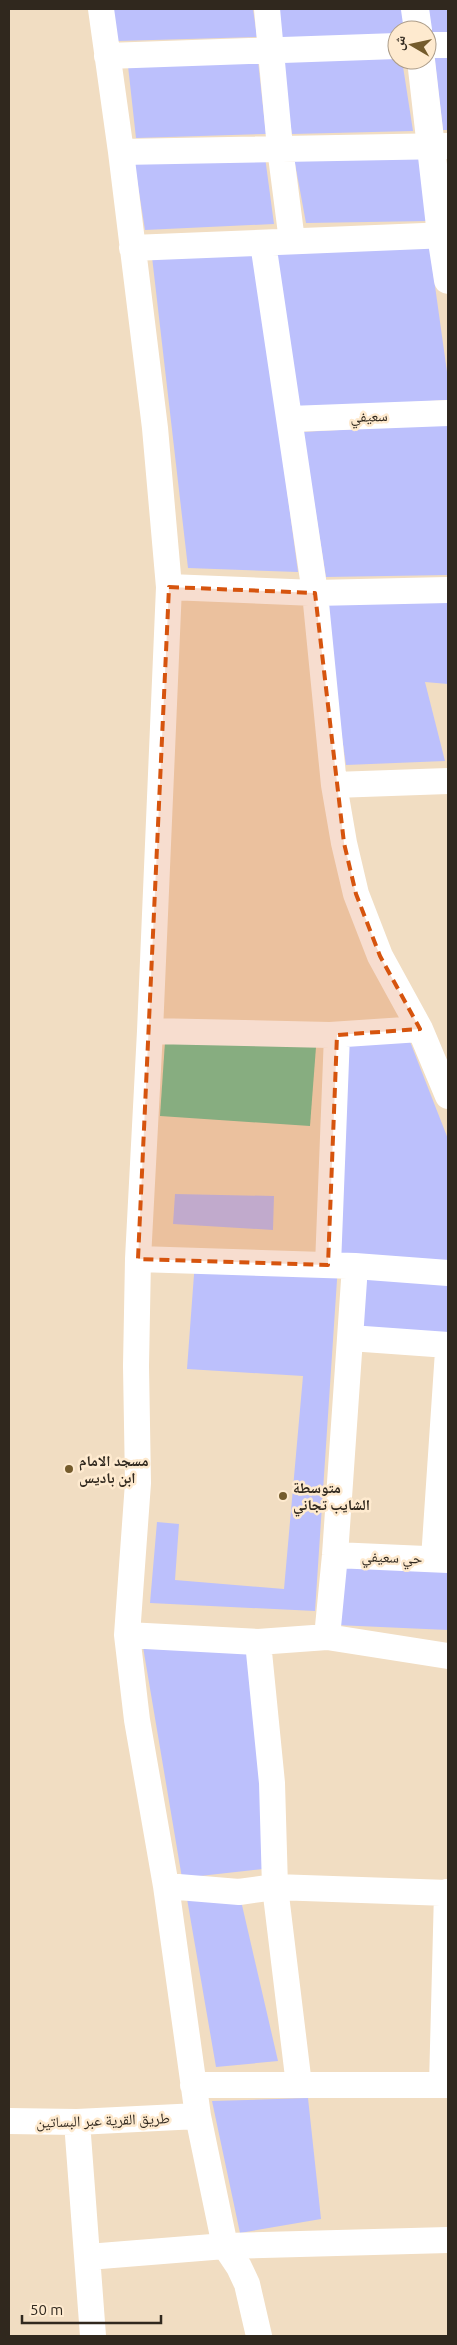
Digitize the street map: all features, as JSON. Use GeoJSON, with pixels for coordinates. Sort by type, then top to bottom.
{"type":"FeatureCollection","features":[{"type":"Feature","properties":{"kind":"main road"},"geometry":{"type":"LineString","coordinates":[[424,70],[439,146],[448,280]]}},
{"type":"Feature","properties":{"kind":"street"},"geometry":{"type":"LineString","coordinates":[[101,9],[122,152],[155,428],[169,587],[138,1259],[136,1366],[138,1483],[127,1635],[137,1720],[166,1886],[198,2116],[225,2246],[239,2267],[247,2284],[259,2336]]}},
{"type":"Feature","properties":{"kind":"street"},"geometry":{"type":"LineString","coordinates":[[267,9],[280,148],[292,240]]}},
{"type":"Feature","properties":{"kind":"street"},"geometry":{"type":"LineString","coordinates":[[107,56],[387,46]]}},
{"type":"Feature","properties":{"kind":"street"},"geometry":{"type":"LineString","coordinates":[[122,152],[439,146]]}},
{"type":"Feature","properties":{"kind":"street"},"geometry":{"type":"LineString","coordinates":[[132,248],[444,235]]}},
{"type":"Feature","properties":{"kind":"street"},"geometry":{"type":"LineString","coordinates":[[263,243],[315,593],[334,785],[344,843],[356,894],[380,956],[420,1030],[448,1096]]}},
{"type":"Feature","properties":{"kind":"street","name":"سعيفي"},"geometry":{"type":"LineString","coordinates":[[290,419],[448,413]]}},
{"type":"Feature","properties":{"kind":"street"},"geometry":{"type":"LineString","coordinates":[[169,587],[315,593],[448,590]]}},
{"type":"Feature","properties":{"kind":"street"},"geometry":{"type":"LineString","coordinates":[[334,785],[448,782]]}},
{"type":"Feature","properties":{"kind":"street"},"geometry":{"type":"LineString","coordinates":[[150,1031],[337,1035],[420,1030]]}},
{"type":"Feature","properties":{"kind":"street"},"geometry":{"type":"LineString","coordinates":[[328,1265],[337,1035]]}},
{"type":"Feature","properties":{"kind":"street"},"geometry":{"type":"LineString","coordinates":[[138,1259],[355,1266],[448,1273]]}},
{"type":"Feature","properties":{"kind":"street"},"geometry":{"type":"LineString","coordinates":[[327,1637],[335,1555],[355,1266]]}},
{"type":"Feature","properties":{"kind":"street"},"geometry":{"type":"LineString","coordinates":[[350,1338],[448,1345]]}},
{"type":"Feature","properties":{"kind":"street"},"geometry":{"type":"LineString","coordinates":[[441,1559],[448,1351]]}},
{"type":"Feature","properties":{"kind":"street","name":"حي سعيفي"},"geometry":{"type":"LineString","coordinates":[[335,1555],[441,1559]]}},
{"type":"Feature","properties":{"kind":"street"},"geometry":{"type":"LineString","coordinates":[[127,1635],[258,1642],[327,1637],[448,1656]]}},
{"type":"Feature","properties":{"kind":"street"},"geometry":{"type":"LineString","coordinates":[[258,1642],[272,1783],[274,1887],[299,2085]]}},
{"type":"Feature","properties":{"kind":"street"},"geometry":{"type":"LineString","coordinates":[[166,1886],[239,1892],[274,1887],[448,1892],[445,2085],[193,2085]]}},
{"type":"Feature","properties":{"kind":"street","name":"طريق القرية عبر البساتين"},"geometry":{"type":"LineString","coordinates":[[9,2121],[77,2122],[198,2116]]}},
{"type":"Feature","properties":{"kind":"street"},"geometry":{"type":"LineString","coordinates":[[77,2122],[93,2336]]}},
{"type":"Feature","properties":{"kind":"street"},"geometry":{"type":"LineString","coordinates":[[88,2257],[225,2246],[448,2240]]}},
{"type":"Feature","properties":{"kind":"highlighted area"},"geometry":{"type":"Polygon","coordinates":[[[169,587],[315,593],[344,843],[356,894],[380,956],[420,1029],[337,1035],[328,1265],[138,1259],[169,587]]]}},
{"type":"Feature","properties":{"kind":"green space"},"geometry":{"type":"Polygon","coordinates":[[[165,1042],[316,1047],[310,1126],[160,1116],[165,1042]]]}},
{"type":"Feature","properties":{"kind":"building"},"geometry":{"type":"Polygon","coordinates":[[[112,9],[253,9],[257,37],[118,41],[112,9]]]}},
{"type":"Feature","properties":{"kind":"building"},"geometry":{"type":"Polygon","coordinates":[[[277,9],[404,9],[407,20],[387,20],[387,35],[280,40],[277,9]]]}},
{"type":"Feature","properties":{"kind":"building"},"geometry":{"type":"Polygon","coordinates":[[[428,9],[448,9],[448,32],[437,32],[437,20],[429,20],[428,9]]]}},
{"type":"Feature","properties":{"kind":"building"},"geometry":{"type":"Polygon","coordinates":[[[437,54],[448,54],[448,130],[443,130],[436,70],[437,54]]]}},
{"type":"Feature","properties":{"kind":"building"},"geometry":{"type":"Polygon","coordinates":[[[387,55],[387,70],[404,70],[413,131],[292,134],[280,61],[387,55]]]}},
{"type":"Feature","properties":{"kind":"building"},"geometry":{"type":"Polygon","coordinates":[[[258,61],[266,134],[136,138],[128,66],[258,61]]]}},
{"type":"Feature","properties":{"kind":"building"},"geometry":{"type":"Polygon","coordinates":[[[265,157],[274,224],[145,230],[134,160],[265,157]]]}},
{"type":"Feature","properties":{"kind":"building"},"geometry":{"type":"Polygon","coordinates":[[[422,157],[429,221],[306,223],[294,158],[422,157]]]}},
{"type":"Feature","properties":{"kind":"building"},"geometry":{"type":"Polygon","coordinates":[[[429,243],[448,379],[448,400],[299,408],[276,251],[429,243]]]}},
{"type":"Feature","properties":{"kind":"building"},"geometry":{"type":"Polygon","coordinates":[[[255,253],[298,572],[188,568],[152,257],[255,253]]]}},
{"type":"Feature","properties":{"kind":"building"},"geometry":{"type":"Polygon","coordinates":[[[448,424],[448,575],[326,577],[303,432],[448,424]]]}},
{"type":"Feature","properties":{"kind":"building"},"geometry":{"type":"Polygon","coordinates":[[[448,595],[448,684],[425,682],[445,761],[346,765],[322,598],[448,595]]]}},
{"type":"Feature","properties":{"kind":"building"},"geometry":{"type":"Polygon","coordinates":[[[409,1039],[448,1139],[448,1261],[336,1254],[346,1041],[409,1039]]]}},
{"type":"Feature","properties":{"kind":"building"},"geometry":{"type":"Polygon","coordinates":[[[175,1194],[274,1196],[273,1230],[173,1224],[175,1194]]]}},
{"type":"Feature","properties":{"kind":"building"},"geometry":{"type":"Polygon","coordinates":[[[195,1261],[338,1265],[315,1611],[150,1603],[157,1522],[179,1524],[175,1580],[284,1589],[303,1376],[187,1369],[195,1261]]]}},
{"type":"Feature","properties":{"kind":"building"},"geometry":{"type":"Polygon","coordinates":[[[363,1275],[448,1281],[448,1333],[360,1330],[363,1275]]]}},
{"type":"Feature","properties":{"kind":"building"},"geometry":{"type":"Polygon","coordinates":[[[334,1562],[448,1568],[448,1630],[336,1625],[334,1562]]]}},
{"type":"Feature","properties":{"kind":"building"},"geometry":{"type":"Polygon","coordinates":[[[143,1647],[256,1653],[263,1869],[182,1878],[143,1647]]]}},
{"type":"Feature","properties":{"kind":"building"},"geometry":{"type":"Polygon","coordinates":[[[239,1892],[278,2061],[216,2067],[186,1893],[239,1892]]]}},
{"type":"Feature","properties":{"kind":"building"},"geometry":{"type":"Polygon","coordinates":[[[308,2098],[321,2219],[240,2233],[212,2101],[308,2098]]]}},
{"type":"Feature","properties":{"kind":"place","name":"مسجد الامام ابن باديس"},"geometry":{"type":"Point","coordinates":[69,1469]}},
{"type":"Feature","properties":{"kind":"place","name":"متوسطة الشايب تجاني"},"geometry":{"type":"Point","coordinates":[283,1496]}}]}
